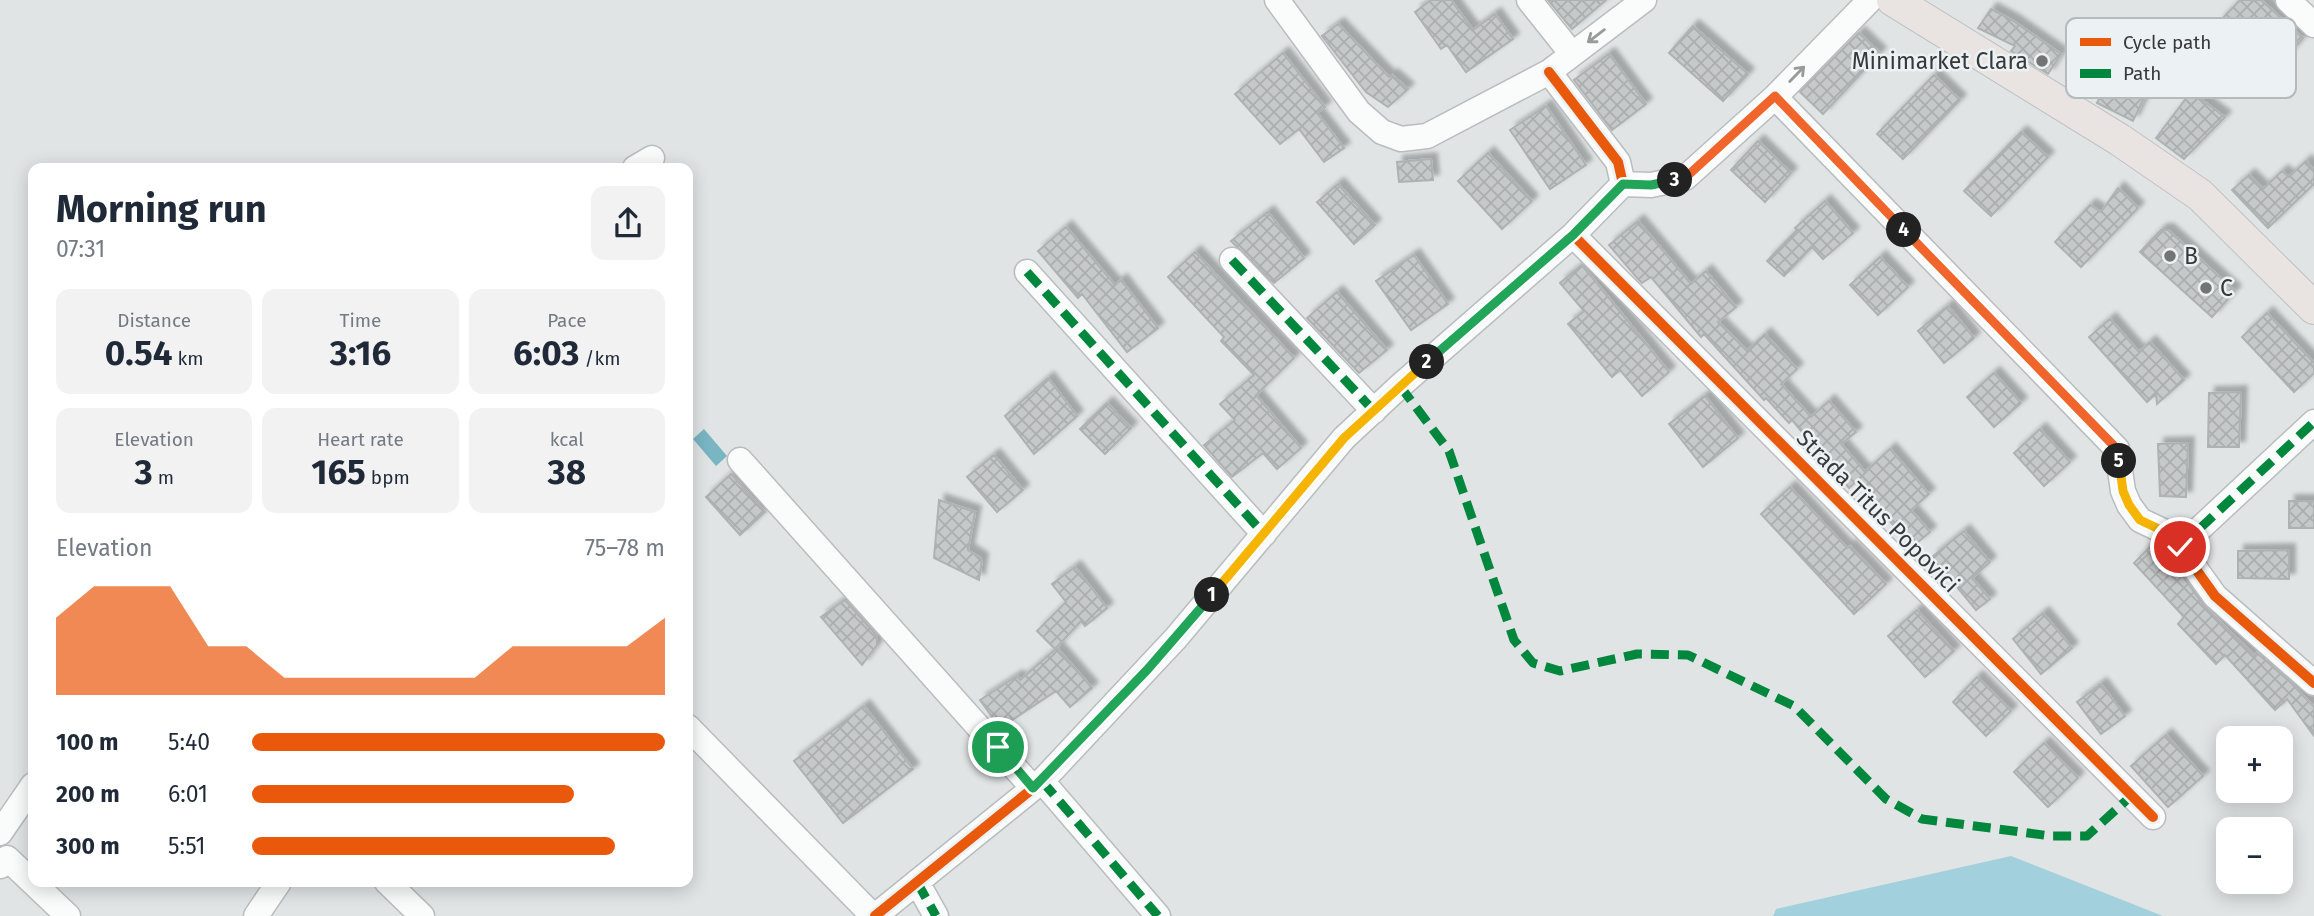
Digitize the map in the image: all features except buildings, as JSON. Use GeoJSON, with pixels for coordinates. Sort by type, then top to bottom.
{"type":"FeatureCollection","features":[{"type":"Feature","properties":{"kind":"main road"},"geometry":{"type":"LineString","coordinates":[[1879,0],[2120,140],[2200,195],[2314,308]]}},
{"type":"Feature","properties":{"kind":"street"},"geometry":{"type":"LineString","coordinates":[[1277,0],[1359,112],[1382,132],[1401,139],[1427,136],[1549,72],[1644,0]]}},
{"type":"Feature","properties":{"kind":"street"},"geometry":{"type":"LineString","coordinates":[[1529,0],[1572,54]]}},
{"type":"Feature","properties":{"kind":"street"},"geometry":{"type":"LineString","coordinates":[[693,732],[874,916],[1038,785],[1176,638],[1344,438],[1573,235],[1623,184],[1651,185],[1685,178],[1879,0]]}},
{"type":"Feature","properties":{"kind":"street"},"geometry":{"type":"LineString","coordinates":[[2288,0],[2314,25]]}},
{"type":"Feature","properties":{"kind":"street"},"geometry":{"type":"LineString","coordinates":[[1549,72],[1618,162],[1623,184]]}},
{"type":"Feature","properties":{"kind":"street"},"geometry":{"type":"LineString","coordinates":[[1775,96],[2117,449],[2123,491],[2140,520],[2163,531],[2180,547],[2215,596],[2314,683]]}},
{"type":"Feature","properties":{"kind":"street","name":"Strada Titus Popovici"},"geometry":{"type":"LineString","coordinates":[[1573,235],[2152,817]]}},
{"type":"Feature","properties":{"kind":"street"},"geometry":{"type":"LineString","coordinates":[[1232,260],[1374,411]]}},
{"type":"Feature","properties":{"kind":"street"},"geometry":{"type":"LineString","coordinates":[[1027,272],[1264,534]]}},
{"type":"Feature","properties":{"kind":"street"},"geometry":{"type":"LineString","coordinates":[[2180,547],[2314,422]]}},
{"type":"Feature","properties":{"kind":"street"},"geometry":{"type":"LineString","coordinates":[[740,460],[1158,916]]}},
{"type":"Feature","properties":{"kind":"street"},"geometry":{"type":"LineString","coordinates":[[28,792],[0,834],[3,862],[28,883]]}},
{"type":"Feature","properties":{"kind":"street"},"geometry":{"type":"LineString","coordinates":[[917,882],[936,916]]}},
{"type":"Feature","properties":{"kind":"street"},"geometry":{"type":"LineString","coordinates":[[33,887],[68,916]]}},
{"type":"Feature","properties":{"kind":"street"},"geometry":{"type":"LineString","coordinates":[[256,916],[276,887]]}},
{"type":"Feature","properties":{"kind":"street"},"geometry":{"type":"LineString","coordinates":[[392,887],[422,916]]}},
{"type":"Feature","properties":{"kind":"shaded area"},"geometry":{"type":"Polygon","coordinates":[[[704,429],[727,456],[716,466],[693,439],[704,429]]]}},
{"type":"Feature","properties":{"kind":"shaded area"},"geometry":{"type":"Polygon","coordinates":[[[2011,856],[2163,916],[1773,916],[1776,909],[2011,856]]]}},
{"type":"Feature","properties":{"kind":"marked path"},"geometry":{"type":"LineString","coordinates":[[1232,260],[1374,411]]}},
{"type":"Feature","properties":{"kind":"marked path"},"geometry":{"type":"LineString","coordinates":[[1027,272],[1264,534]]}},
{"type":"Feature","properties":{"kind":"marked path"},"geometry":{"type":"LineString","coordinates":[[1400,386],[1449,451],[1514,640],[1533,663],[1560,671],[1637,654],[1688,655],[1794,706],[1886,799],[1922,819],[2051,836],[2087,836],[2131,796]]}},
{"type":"Feature","properties":{"kind":"marked path"},"geometry":{"type":"LineString","coordinates":[[2180,547],[2314,422]]}},
{"type":"Feature","properties":{"kind":"marked path"},"geometry":{"type":"LineString","coordinates":[[1042,781],[1158,916]]}},
{"type":"Feature","properties":{"kind":"marked path"},"geometry":{"type":"LineString","coordinates":[[917,882],[936,916]]}},
{"type":"Feature","properties":{"kind":"cycle path"},"geometry":{"type":"LineString","coordinates":[[875,916],[1042,781],[1176,638],[1344,438],[1573,235],[1623,184],[1618,162],[1549,72]]}},
{"type":"Feature","properties":{"kind":"cycle path"},"geometry":{"type":"LineString","coordinates":[[1775,97],[2117,449],[2123,491],[2140,520],[2163,531],[2180,547],[2215,596],[2314,683]]}},
{"type":"Feature","properties":{"kind":"cycle path"},"geometry":{"type":"LineString","coordinates":[[1573,235],[2153,817]]}},
{"type":"Feature","properties":{"kind":"place","name":"Minimarket Clara"},"geometry":{"type":"Point","coordinates":[2042,61]}},
{"type":"Feature","properties":{"kind":"place","name":"B"},"geometry":{"type":"Point","coordinates":[2170,256]}},
{"type":"Feature","properties":{"kind":"place","name":"C"},"geometry":{"type":"Point","coordinates":[2206,288]}},
{"type":"Feature","properties":{"kind":"route"},"geometry":{"type":"LineString","coordinates":[[998,747],[1033,788],[1042,781],[1176,638],[1344,438],[1573,235],[1623,184],[1651,185],[1685,178],[1775,96],[2117,449],[2123,491],[2129,505],[2140,520],[2163,531],[2180,547]]}}]}
